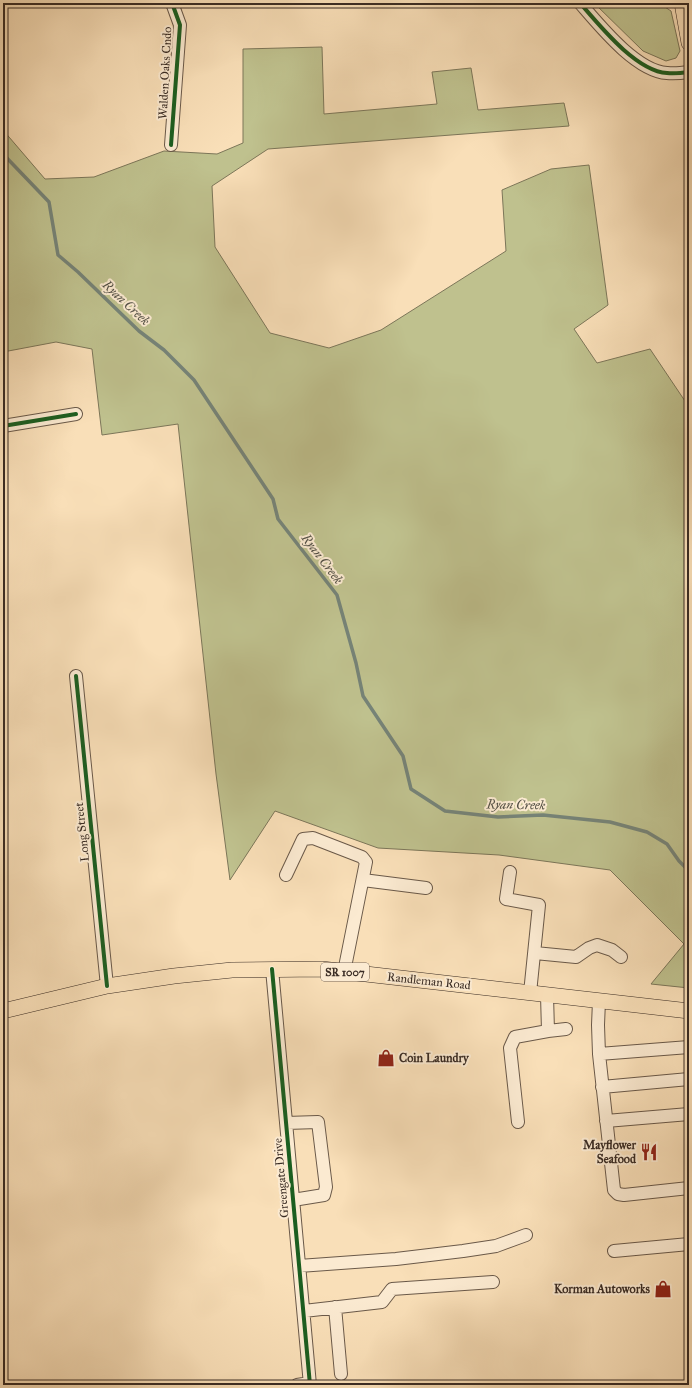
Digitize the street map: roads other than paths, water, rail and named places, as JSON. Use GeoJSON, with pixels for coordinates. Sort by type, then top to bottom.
{"type":"FeatureCollection","features":[{"type":"Feature","properties":{"kind":"main road"},"geometry":{"type":"LineString","coordinates":[[682,3],[689,42]]}},
{"type":"Feature","properties":{"kind":"main road","name":"Randleman Road"},"geometry":{"type":"LineString","coordinates":[[3,1011],[107,986],[232,970],[272,969],[322,969],[689,1011]]}},
{"type":"Feature","properties":{"kind":"street","name":"Walden Oaks Cndo"},"geometry":{"type":"LineString","coordinates":[[171,144],[180,25],[172,3]]}},
{"type":"Feature","properties":{"kind":"street"},"geometry":{"type":"LineString","coordinates":[[580,3],[605,32],[643,65],[666,73],[689,72]]}},
{"type":"Feature","properties":{"kind":"street"},"geometry":{"type":"LineString","coordinates":[[3,426],[76,414]]}},
{"type":"Feature","properties":{"kind":"street","name":"Long Street"},"geometry":{"type":"LineString","coordinates":[[76,676],[107,986]]}},
{"type":"Feature","properties":{"kind":"street"},"geometry":{"type":"LineString","coordinates":[[286,875],[303,839],[313,838],[362,857],[366,862],[344,972]]}},
{"type":"Feature","properties":{"kind":"street"},"geometry":{"type":"LineString","coordinates":[[510,872],[506,899],[539,905],[530,993]]}},
{"type":"Feature","properties":{"kind":"street"},"geometry":{"type":"LineString","coordinates":[[363,880],[426,888]]}},
{"type":"Feature","properties":{"kind":"street"},"geometry":{"type":"LineString","coordinates":[[535,953],[576,957],[597,945],[612,950],[621,958]]}},
{"type":"Feature","properties":{"kind":"street","name":"Greengate Drive"},"geometry":{"type":"LineString","coordinates":[[272,969],[310,1384]]}},
{"type":"Feature","properties":{"kind":"street"},"geometry":{"type":"LineString","coordinates":[[547,995],[548,1030]]}},
{"type":"Feature","properties":{"kind":"street"},"geometry":{"type":"LineString","coordinates":[[599,1001],[599,1054],[612,1184],[614,1190],[618,1194],[624,1195],[689,1188]]}},
{"type":"Feature","properties":{"kind":"street"},"geometry":{"type":"LineString","coordinates":[[518,1122],[510,1048],[515,1036],[548,1030],[566,1029]]}},
{"type":"Feature","properties":{"kind":"street"},"geometry":{"type":"LineString","coordinates":[[599,1054],[689,1047]]}},
{"type":"Feature","properties":{"kind":"street"},"geometry":{"type":"LineString","coordinates":[[602,1087],[689,1079]]}},
{"type":"Feature","properties":{"kind":"street"},"geometry":{"type":"LineString","coordinates":[[606,1121],[689,1114]]}},
{"type":"Feature","properties":{"kind":"street"},"geometry":{"type":"LineString","coordinates":[[286,1124],[318,1122],[326,1187],[324,1195],[293,1200]]}},
{"type":"Feature","properties":{"kind":"street"},"geometry":{"type":"LineString","coordinates":[[300,1266],[396,1259],[463,1251],[496,1246],[526,1235]]}},
{"type":"Feature","properties":{"kind":"street"},"geometry":{"type":"LineString","coordinates":[[614,1251],[689,1244]]}},
{"type":"Feature","properties":{"kind":"street"},"geometry":{"type":"LineString","coordinates":[[304,1311],[382,1302],[392,1289],[493,1282]]}},
{"type":"Feature","properties":{"kind":"street"},"geometry":{"type":"LineString","coordinates":[[335,1307],[341,1374]]}},
{"type":"Feature","properties":{"kind":"street"},"geometry":{"type":"LineString","coordinates":[[297,1385],[310,1384]]}},
{"type":"Feature","properties":{"kind":"waterway","name":"Ryan Creek"},"geometry":{"type":"LineString","coordinates":[[3,154],[49,202],[58,255],[78,272],[139,331],[164,350],[194,380],[273,499],[278,519],[337,595],[356,663],[363,696],[403,756],[411,789],[445,811],[498,817],[543,815],[610,822],[647,832],[667,844],[679,861],[689,871]]}},
{"type":"Feature","properties":{"kind":"place","name":"Coin Laundry"},"geometry":{"type":"Point","coordinates":[386,1058]}},
{"type":"Feature","properties":{"kind":"place","name":"Mayflower Seafood"},"geometry":{"type":"Point","coordinates":[649,1152]}},
{"type":"Feature","properties":{"kind":"place","name":"Korman Autoworks"},"geometry":{"type":"Point","coordinates":[663,1289]}}]}
